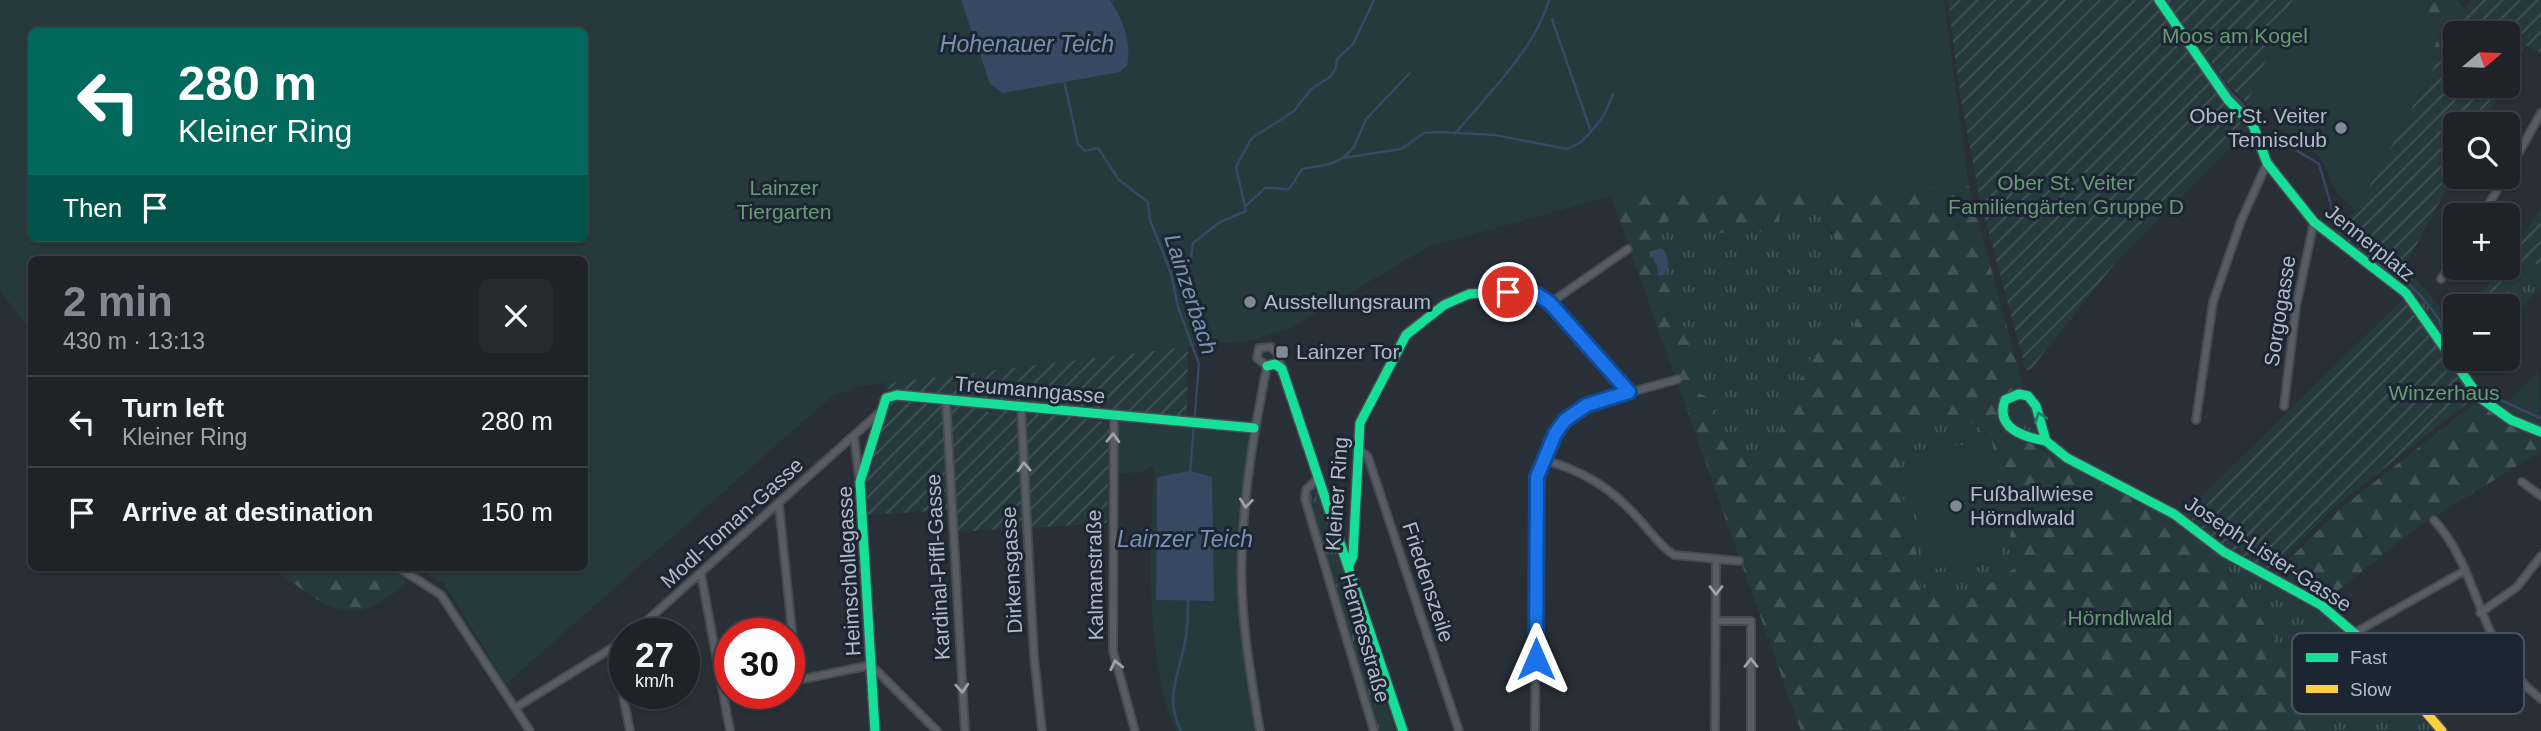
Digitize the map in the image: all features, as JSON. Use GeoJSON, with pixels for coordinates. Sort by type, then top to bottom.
{"type":"FeatureCollection","features":[{"type":"Feature","properties":{"kind":"street","name":"Jennerplatz"},"geometry":{"type":"LineString","coordinates":[[2159,0],[2228,100],[2253,125],[2267,163],[2314,222],[2406,293],[2420,309],[2479,397],[2511,420],[2541,432]]}},
{"type":"Feature","properties":{"kind":"street"},"geometry":{"type":"LineString","coordinates":[[2520,151],[2541,113]]}},
{"type":"Feature","properties":{"kind":"street"},"geometry":{"type":"LineString","coordinates":[[2196,420],[2213,302],[2241,221],[2267,163]]}},
{"type":"Feature","properties":{"kind":"street","name":"Sorgogasse"},"geometry":{"type":"LineString","coordinates":[[2284,406],[2296,307],[2314,222]]}},
{"type":"Feature","properties":{"kind":"street"},"geometry":{"type":"LineString","coordinates":[[1550,303],[1628,248]]}},
{"type":"Feature","properties":{"kind":"street","name":"Kleiner Ring"},"geometry":{"type":"LineString","coordinates":[[1348,567],[1353,556],[1360,423],[1406,335],[1444,305],[1469,294],[1524,291],[1538,295],[1550,303],[1629,392]]}},
{"type":"Feature","properties":{"kind":"street","name":"Hermesstraße"},"geometry":{"type":"LineString","coordinates":[[1267,366],[1257,358],[1256,353],[1263,345],[1277,353],[1403,731]]}},
{"type":"Feature","properties":{"kind":"street"},"geometry":{"type":"LineString","coordinates":[[1260,731],[1242,584],[1242,550],[1253,432],[1267,366],[1275,364],[1282,369]]}},
{"type":"Feature","properties":{"kind":"street"},"geometry":{"type":"LineString","coordinates":[[1535,731],[1537,477],[1565,420],[1587,405],[1678,379]]}},
{"type":"Feature","properties":{"kind":"street","name":"Joseph-Lister-Gasse"},"geometry":{"type":"LineString","coordinates":[[2046,441],[2036,406],[2030,397],[2019,394],[2005,400],[2001,416],[2005,425],[2015,432],[2046,441],[2067,458],[2174,514],[2224,552],[2304,594],[2356,632]]}},
{"type":"Feature","properties":{"kind":"street","name":"Treumanngasse"},"geometry":{"type":"LineString","coordinates":[[880,412],[886,398],[891,396],[1187,422],[1253,432]]}},
{"type":"Feature","properties":{"kind":"street","name":"Kardinal-Piffl-Gasse"},"geometry":{"type":"LineString","coordinates":[[946,400],[965,731]]}},
{"type":"Feature","properties":{"kind":"street","name":"Dirkensgasse"},"geometry":{"type":"LineString","coordinates":[[1021,407],[1034,656],[1042,731]]}},
{"type":"Feature","properties":{"kind":"street","name":"Modl-Toman-Gasse"},"geometry":{"type":"LineString","coordinates":[[650,618],[880,412]]}},
{"type":"Feature","properties":{"kind":"street","name":"Heimschollegasse"},"geometry":{"type":"LineString","coordinates":[[874,731],[860,482],[880,412]]}},
{"type":"Feature","properties":{"kind":"street","name":"Kalmanstraße"},"geometry":{"type":"LineString","coordinates":[[1114,416],[1113,651],[1135,731]]}},
{"type":"Feature","properties":{"kind":"street"},"geometry":{"type":"LineString","coordinates":[[854,437],[860,482]]}},
{"type":"Feature","properties":{"kind":"street","name":"Friedenszeile"},"geometry":{"type":"LineString","coordinates":[[1358,447],[1368,457],[1459,731]]}},
{"type":"Feature","properties":{"kind":"street"},"geometry":{"type":"LineString","coordinates":[[1544,460],[1570,467],[1598,482],[1637,516],[1674,555],[1739,561]]}},
{"type":"Feature","properties":{"kind":"street","name":"Hermesstraße"},"geometry":{"type":"LineString","coordinates":[[1318,478],[1306,490],[1304,499],[1374,731]]}},
{"type":"Feature","properties":{"kind":"street"},"geometry":{"type":"LineString","coordinates":[[2522,482],[2541,496]]}},
{"type":"Feature","properties":{"kind":"street"},"geometry":{"type":"LineString","coordinates":[[779,505],[791,618]]}},
{"type":"Feature","properties":{"kind":"street"},"geometry":{"type":"LineString","coordinates":[[2434,520],[2451,542],[2490,633]]}},
{"type":"Feature","properties":{"kind":"street"},"geometry":{"type":"LineString","coordinates":[[2480,613],[2517,587],[2541,556]]}},
{"type":"Feature","properties":{"kind":"street"},"geometry":{"type":"LineString","coordinates":[[1715,731],[1716,560]]}},
{"type":"Feature","properties":{"kind":"street"},"geometry":{"type":"LineString","coordinates":[[404,571],[441,595],[530,731]]}},
{"type":"Feature","properties":{"kind":"street"},"geometry":{"type":"LineString","coordinates":[[2356,632],[2464,571]]}},
{"type":"Feature","properties":{"kind":"street"},"geometry":{"type":"LineString","coordinates":[[701,574],[714,644]]}},
{"type":"Feature","properties":{"kind":"street"},"geometry":{"type":"LineString","coordinates":[[1716,621],[1751,621],[1751,731]]}},
{"type":"Feature","properties":{"kind":"street"},"geometry":{"type":"LineString","coordinates":[[515,708],[609,653]]}},
{"type":"Feature","properties":{"kind":"street"},"geometry":{"type":"LineString","coordinates":[[805,678],[871,665],[937,731]]}},
{"type":"Feature","properties":{"kind":"street"},"geometry":{"type":"LineString","coordinates":[[2524,681],[2541,699]]}},
{"type":"Feature","properties":{"kind":"street"},"geometry":{"type":"LineString","coordinates":[[626,709],[630,731]]}},
{"type":"Feature","properties":{"kind":"street"},"geometry":{"type":"LineString","coordinates":[[726,709],[730,731]]}},
{"type":"Feature","properties":{"kind":"street","name":"Joseph-Lister-Gasse"},"geometry":{"type":"LineString","coordinates":[[2427,714],[2442,731]]}},
{"type":"Feature","properties":{"kind":"green space","name":"Lainzer Tiergarten"},"geometry":{"type":"Polygon","coordinates":[[[0,0],[1944,0],[1969,186],[1611,196],[1428,247],[1289,329],[1252,340],[860,386],[831,397],[506,684],[444,583],[423,571],[588,571],[588,256],[28,256],[28,328],[0,290],[0,0]]]}},
{"type":"Feature","properties":{"kind":"green space","name":"Ober St. Veiter Familiengärten Gruppe D"},"geometry":{"type":"Polygon","coordinates":[[[1948,0],[2154,0],[2224,100],[2250,128],[2116,262],[2031,369],[2026,370],[1980,200],[1960,94],[1948,0]]]}},
{"type":"Feature","properties":{"kind":"green space","name":"Moos am Kogel"},"geometry":{"type":"Polygon","coordinates":[[[2162,0],[2292,0],[2247,103],[2232,89],[2162,0]]]}},
{"type":"Feature","properties":{"kind":"green space"},"geometry":{"type":"Polygon","coordinates":[[[2292,0],[2408,0],[2441,25],[2431,61],[2436,65],[2356,211],[2337,193],[2320,157],[2277,126],[2284,121],[2276,105],[2261,113],[2247,103],[2292,0]]]}},
{"type":"Feature","properties":{"kind":"green space"},"geometry":{"type":"Polygon","coordinates":[[[2408,0],[2457,0],[2466,10],[2460,21],[2443,21],[2443,52],[2436,65],[2431,62],[2408,0]]]}},
{"type":"Feature","properties":{"kind":"green space"},"geometry":{"type":"Polygon","coordinates":[[[2471,0],[2541,0],[2541,53],[2525,45],[2520,54],[2520,21],[2460,21],[2471,0]]]}},
{"type":"Feature","properties":{"kind":"green space"},"geometry":{"type":"Polygon","coordinates":[[[2443,51],[2443,98],[2496,98],[2489,112],[2443,112],[2443,189],[2446,189],[2408,260],[2402,266],[2383,258],[2378,266],[2348,245],[2333,229],[2356,211],[2443,51]]]}},
{"type":"Feature","properties":{"kind":"green space","name":"Hörndlwald"},"geometry":{"type":"Polygon","coordinates":[[[1969,186],[2023,387],[2011,392],[2000,403],[1998,421],[2006,431],[2160,509],[2213,548],[2292,664],[2292,714],[2319,714],[2326,731],[1801,731],[1611,196],[1821,189],[1817,210],[1780,211],[1778,231],[1717,233],[1670,219],[1651,245],[1650,257],[1656,276],[1664,277],[1671,290],[1679,328],[1694,350],[1699,393],[1714,401],[1711,423],[1724,442],[1759,462],[1765,462],[1799,381],[1817,350],[1828,337],[1854,345],[1859,340],[1854,324],[1858,317],[1838,261],[1837,244],[1825,218],[1829,189],[1969,186]],[[1950,418],[1937,420],[1899,439],[1903,500],[1920,568],[1920,588],[1935,588],[1971,596],[2015,568],[2009,544],[2016,520],[2013,512],[2005,512],[1992,441],[1979,427],[1950,418]]]}},
{"type":"Feature","properties":{"kind":"green space"},"geometry":{"type":"Polygon","coordinates":[[[1829,189],[1825,213],[1827,228],[1837,244],[1838,261],[1858,317],[1855,328],[1859,340],[1854,345],[1828,337],[1808,366],[1765,462],[1759,462],[1724,442],[1711,423],[1694,427],[1611,196],[1829,189]]]}},
{"type":"Feature","properties":{"kind":"green space"},"geometry":{"type":"Polygon","coordinates":[[[2541,209],[2541,263],[2538,266],[2528,258],[2520,268],[2520,240],[2541,209]]]}},
{"type":"Feature","properties":{"kind":"green space"},"geometry":{"type":"Polygon","coordinates":[[[2528,257],[2538,266],[2541,263],[2541,286],[2520,310],[2520,294],[2513,294],[2505,288],[2511,280],[2520,280],[2520,268],[2528,257]]]}},
{"type":"Feature","properties":{"kind":"green space"},"geometry":{"type":"Polygon","coordinates":[[[2383,258],[2405,271],[2426,290],[2443,312],[2443,349],[2410,293],[2378,266],[2383,258]]]}},
{"type":"Feature","properties":{"kind":"green space"},"geometry":{"type":"Polygon","coordinates":[[[2492,280],[2511,280],[2505,288],[2513,294],[2482,294],[2492,280]]]}},
{"type":"Feature","properties":{"kind":"green space","name":"Winzerhaus"},"geometry":{"type":"Polygon","coordinates":[[[2404,298],[2443,349],[2443,371],[2457,371],[2474,398],[2337,505],[2270,570],[2223,546],[2184,513],[2404,298]]]}},
{"type":"Feature","properties":{"kind":"green space"},"geometry":{"type":"Polygon","coordinates":[[[1188,347],[1187,418],[1092,409],[1092,405],[1086,404],[1085,408],[885,389],[885,383],[1188,347]]]}},
{"type":"Feature","properties":{"kind":"green space"},"geometry":{"type":"Polygon","coordinates":[[[2538,371],[2541,428],[2508,416],[2481,396],[2483,391],[2509,401],[2538,371]]]}},
{"type":"Feature","properties":{"kind":"green space"},"geometry":{"type":"Polygon","coordinates":[[[895,399],[938,403],[942,406],[948,510],[867,515],[866,485],[886,407],[895,399]]]}},
{"type":"Feature","properties":{"kind":"green space"},"geometry":{"type":"Polygon","coordinates":[[[2020,399],[2031,408],[2038,430],[2035,434],[2008,422],[2006,409],[2020,399]]]}},
{"type":"Feature","properties":{"kind":"green space"},"geometry":{"type":"Polygon","coordinates":[[[2478,401],[2541,435],[2541,451],[2415,529],[2325,601],[2275,573],[2341,508],[2478,401]]]}},
{"type":"Feature","properties":{"kind":"green space"},"geometry":{"type":"Polygon","coordinates":[[[952,404],[987,407],[988,412],[992,412],[993,408],[1016,411],[1024,528],[957,532],[949,407],[952,404]]]}},
{"type":"Feature","properties":{"kind":"green space"},"geometry":{"type":"Polygon","coordinates":[[[1028,411],[1106,422],[1109,429],[1107,523],[1031,528],[1025,415],[1028,411]]]}},
{"type":"Feature","properties":{"kind":"green space"},"geometry":{"type":"Polygon","coordinates":[[[1950,418],[1973,422],[1992,441],[2016,520],[2016,568],[1971,596],[1935,588],[1919,588],[1920,568],[1903,500],[1899,439],[1937,420],[1950,418]]]}},
{"type":"Feature","properties":{"kind":"green space"},"geometry":{"type":"Polygon","coordinates":[[[1123,420],[1248,431],[1250,437],[1240,531],[1247,663],[1256,731],[1176,731],[1158,670],[1154,636],[1151,530],[1154,466],[1142,472],[1116,474],[1116,424],[1123,420]]]}},
{"type":"Feature","properties":{"kind":"green space","name":"Fußballwiese Hörndlwald"},"geometry":{"type":"Polygon","coordinates":[[[1988,442],[2003,561],[1923,570],[1908,451],[1988,442]]]}},
{"type":"Feature","properties":{"kind":"green space"},"geometry":{"type":"Polygon","coordinates":[[[1311,491],[1317,492],[1334,544],[1331,545],[1333,551],[1336,551],[1395,731],[1376,731],[1336,586],[1309,508],[1308,498],[1311,491]]]}},
{"type":"Feature","properties":{"kind":"green space"},"geometry":{"type":"Polygon","coordinates":[[[2213,548],[2321,608],[2349,633],[2292,633],[2292,664],[2213,548]]]}},
{"type":"Feature","properties":{"kind":"green space"},"geometry":{"type":"Polygon","coordinates":[[[274,571],[406,571],[403,588],[379,603],[363,609],[347,610],[320,601],[274,571]]]}},
{"type":"Feature","properties":{"kind":"green space"},"geometry":{"type":"Polygon","coordinates":[[[2319,714],[2423,714],[2438,731],[2326,731],[2319,714]]]}},
{"type":"Feature","properties":{"kind":"water","name":"Hohenauer Teich"},"geometry":{"type":"Polygon","coordinates":[[[961,0],[1110,0],[1125,32],[1127,66],[1120,72],[1003,93],[990,84],[961,0]]]}},
{"type":"Feature","properties":{"kind":"water"},"geometry":{"type":"Polygon","coordinates":[[[1660,248],[1664,250],[1668,264],[1661,276],[1658,275],[1657,265],[1649,252],[1660,248]]]}},
{"type":"Feature","properties":{"kind":"water","name":"Lainzer Teich"},"geometry":{"type":"Polygon","coordinates":[[[1190,471],[1212,477],[1214,601],[1156,600],[1157,477],[1190,471]]]}},
{"type":"Feature","properties":{"kind":"waterway"},"geometry":{"type":"LineString","coordinates":[[1171,273],[1176,261],[1191,258],[1193,243],[1220,222],[1246,211],[1236,167],[1251,139],[1294,111],[1311,89],[1330,77],[1336,68],[1337,59],[1353,44],[1374,0]]}},
{"type":"Feature","properties":{"kind":"waterway"},"geometry":{"type":"LineString","coordinates":[[1455,134],[1522,53],[1549,0]]}},
{"type":"Feature","properties":{"kind":"waterway"},"geometry":{"type":"LineString","coordinates":[[1552,19],[1591,132]]}},
{"type":"Feature","properties":{"kind":"waterway"},"geometry":{"type":"LineString","coordinates":[[2202,54],[2231,93]]}},
{"type":"Feature","properties":{"kind":"waterway"},"geometry":{"type":"LineString","coordinates":[[1344,157],[1354,147],[1366,119],[1410,73]]}},
{"type":"Feature","properties":{"kind":"waterway","name":"Lainzerbach"},"geometry":{"type":"LineString","coordinates":[[1064,80],[1078,144],[1085,151],[1098,148],[1119,180],[1148,202],[1150,220],[1171,273],[1178,307],[1199,364],[1190,473]]}},
{"type":"Feature","properties":{"kind":"waterway"},"geometry":{"type":"LineString","coordinates":[[1247,205],[1265,188],[1290,188],[1302,169],[1330,164],[1343,158],[1401,149],[1424,133],[1495,135],[1567,149],[1581,142],[1591,132],[1604,115],[1613,94]]}},
{"type":"Feature","properties":{"kind":"waterway"},"geometry":{"type":"LineString","coordinates":[[2232,94],[2252,114]]}},
{"type":"Feature","properties":{"kind":"waterway"},"geometry":{"type":"LineString","coordinates":[[2271,135],[2319,164],[2337,226]]}},
{"type":"Feature","properties":{"kind":"waterway"},"geometry":{"type":"LineString","coordinates":[[2376,262],[2400,277],[2422,297],[2443,326]]}},
{"type":"Feature","properties":{"kind":"waterway"},"geometry":{"type":"LineString","coordinates":[[2480,391],[2541,418]]}},
{"type":"Feature","properties":{"kind":"waterway","name":"Lainzerbach"},"geometry":{"type":"LineString","coordinates":[[1181,731],[1176,719],[1173,697],[1186,636],[1188,598]]}},
{"type":"Feature","properties":{"kind":"traffic: fast"},"geometry":{"type":"LineString","coordinates":[[2159,0],[2228,100],[2253,125],[2267,163],[2314,222],[2406,293],[2479,397],[2511,420],[2541,432]]}},
{"type":"Feature","properties":{"kind":"traffic: fast"},"geometry":{"type":"LineString","coordinates":[[1348,567],[1353,556],[1360,423],[1406,335],[1444,305],[1469,294],[1524,291],[1550,303],[1629,392]]}},
{"type":"Feature","properties":{"kind":"traffic: fast"},"geometry":{"type":"LineString","coordinates":[[1267,366],[1275,364],[1282,369],[1403,731]]}},
{"type":"Feature","properties":{"kind":"traffic: fast"},"geometry":{"type":"LineString","coordinates":[[2019,394],[2028,396],[2036,406],[2046,441],[2013,430],[2004,418],[2005,400],[2019,394]]}},
{"type":"Feature","properties":{"kind":"traffic: fast"},"geometry":{"type":"LineString","coordinates":[[875,731],[860,482],[886,398],[897,395],[1254,428]]}},
{"type":"Feature","properties":{"kind":"traffic: fast"},"geometry":{"type":"LineString","coordinates":[[2046,441],[2067,458],[2174,514],[2224,552],[2321,605],[2354,633]]}},
{"type":"Feature","properties":{"kind":"traffic: slow"},"geometry":{"type":"LineString","coordinates":[[2427,714],[2442,731]]}},
{"type":"Feature","properties":{"kind":"place","name":"Ober St. Veiter Tennisclub"},"geometry":{"type":"Point","coordinates":[2341,128]}},
{"type":"Feature","properties":{"kind":"place","name":"Ausstellungsraum"},"geometry":{"type":"Point","coordinates":[1250,302]}},
{"type":"Feature","properties":{"kind":"place","name":"Lainzer Tor"},"geometry":{"type":"Point","coordinates":[1282,352]}},
{"type":"Feature","properties":{"kind":"place","name":"Fußballwiese Hörndlwald"},"geometry":{"type":"Point","coordinates":[1956,506]}},
{"type":"Feature","properties":{"kind":"route"},"geometry":{"type":"LineString","coordinates":[[1508,292],[1524,291],[1538,295],[1550,303],[1629,392],[1587,405],[1565,420],[1555,434],[1537,477],[1536,659]]}}]}
